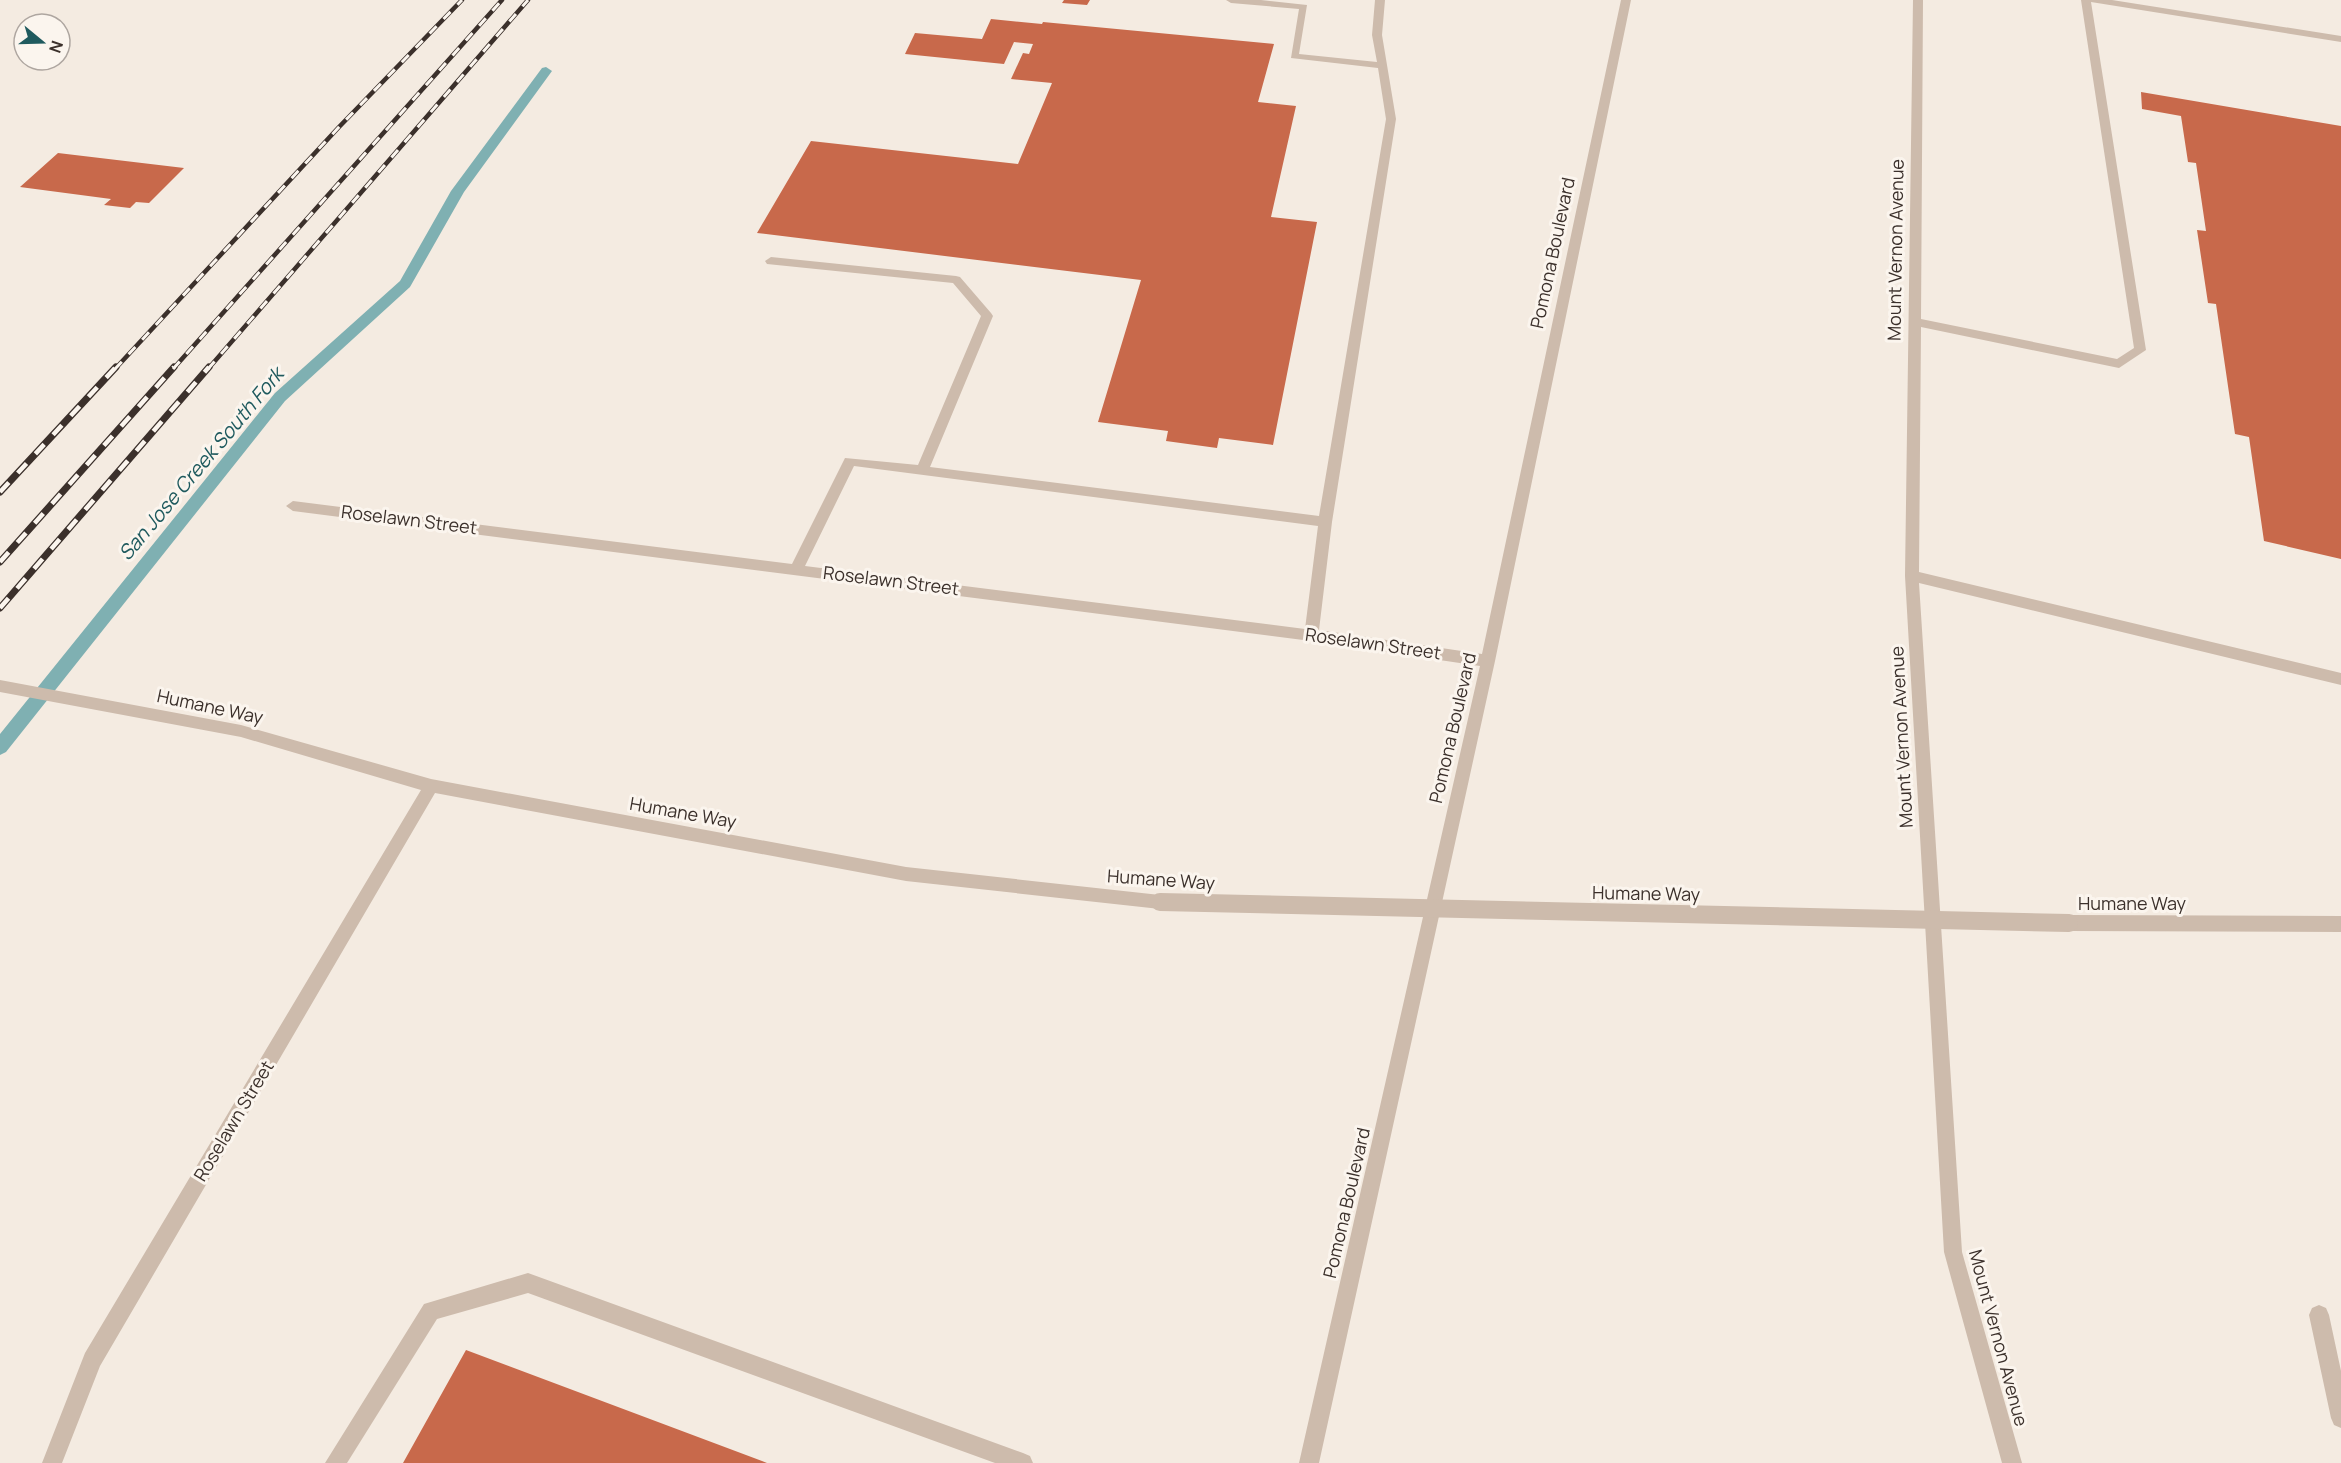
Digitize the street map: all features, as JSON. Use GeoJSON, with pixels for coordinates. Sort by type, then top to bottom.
{"type":"FeatureCollection","features":[{"type":"Feature","properties":{"kind":"street"},"geometry":{"type":"LineString","coordinates":[[1231,0],[1304,7],[1294,56],[1383,66]]}},
{"type":"Feature","properties":{"kind":"street"},"geometry":{"type":"LineString","coordinates":[[1311,635],[1325,522],[1391,119],[1377,35],[1380,0]]}},
{"type":"Feature","properties":{"kind":"street","name":"Pomona Boulevard"},"geometry":{"type":"LineString","coordinates":[[1309,1463],[1488,661],[1626,0]]}},
{"type":"Feature","properties":{"kind":"street","name":"Mount Vernon Avenue"},"geometry":{"type":"LineString","coordinates":[[1918,0],[1912,576],[1953,1252],[2012,1463]]}},
{"type":"Feature","properties":{"kind":"street"},"geometry":{"type":"LineString","coordinates":[[1914,322],[2119,364],[2140,350],[2086,0]]}},
{"type":"Feature","properties":{"kind":"street"},"geometry":{"type":"LineString","coordinates":[[2094,0],[2341,39]]}},
{"type":"Feature","properties":{"kind":"street"},"geometry":{"type":"LineString","coordinates":[[771,261],[956,280],[987,316],[923,468]]}},
{"type":"Feature","properties":{"kind":"street"},"geometry":{"type":"LineString","coordinates":[[796,569],[850,461],[923,468],[1325,522]]}},
{"type":"Feature","properties":{"kind":"street","name":"Roselawn Street"},"geometry":{"type":"LineString","coordinates":[[293,506],[1311,635],[1488,661]]}},
{"type":"Feature","properties":{"kind":"street"},"geometry":{"type":"LineString","coordinates":[[1912,576],[2341,679]]}},
{"type":"Feature","properties":{"kind":"street","name":"Humane Way"},"geometry":{"type":"LineString","coordinates":[[0,686],[241,731],[431,786],[906,874],[1160,902],[2069,923],[2341,924]]}},
{"type":"Feature","properties":{"kind":"street","name":"Roselawn Street"},"geometry":{"type":"LineString","coordinates":[[52,1463],[92,1360],[431,786]]}},
{"type":"Feature","properties":{"kind":"street"},"geometry":{"type":"LineString","coordinates":[[335,1463],[431,1311],[528,1283],[1023,1463]]}},
{"type":"Feature","properties":{"kind":"street"},"geometry":{"type":"LineString","coordinates":[[2319,1315],[2341,1418]]}},
{"type":"Feature","properties":{"kind":"building"},"geometry":{"type":"Polygon","coordinates":[[[1064,0],[1090,0],[1087,5],[1062,3],[1064,0]]]}},
{"type":"Feature","properties":{"kind":"building"},"geometry":{"type":"Polygon","coordinates":[[[991,19],[1274,44],[1258,102],[1296,106],[1271,217],[1317,222],[1273,445],[1219,438],[1217,448],[1166,441],[1168,431],[1098,422],[1141,280],[757,233],[811,141],[1018,164],[1052,83],[1011,79],[1023,53],[1029,54],[1033,44],[1014,42],[1004,64],[905,54],[915,33],[982,39],[991,19]]]}},
{"type":"Feature","properties":{"kind":"building"},"geometry":{"type":"Polygon","coordinates":[[[2141,92],[2341,126],[2341,559],[2264,541],[2249,437],[2235,434],[2216,304],[2208,303],[2197,230],[2206,231],[2196,163],[2188,162],[2181,116],[2142,109],[2141,92]]]}},
{"type":"Feature","properties":{"kind":"building"},"geometry":{"type":"Polygon","coordinates":[[[58,153],[184,168],[149,203],[136,202],[130,208],[104,205],[111,199],[20,187],[58,153]]]}},
{"type":"Feature","properties":{"kind":"building"},"geometry":{"type":"Polygon","coordinates":[[[466,1350],[767,1463],[403,1463],[466,1350]]]}},
{"type":"Feature","properties":{"kind":"waterway","name":"San Jose Creek South Fork"},"geometry":{"type":"LineString","coordinates":[[0,747],[280,397],[405,284],[458,191],[546,71]]}},
{"type":"Feature","properties":{"kind":"railway"},"geometry":{"type":"LineString","coordinates":[[115,369],[339,127],[462,0]]}},
{"type":"Feature","properties":{"kind":"railway"},"geometry":{"type":"LineString","coordinates":[[173,369],[502,0]]}},
{"type":"Feature","properties":{"kind":"railway"},"geometry":{"type":"LineString","coordinates":[[208,369],[528,0]]}},
{"type":"Feature","properties":{"kind":"railway"},"geometry":{"type":"LineString","coordinates":[[0,492],[116,367]]}},
{"type":"Feature","properties":{"kind":"railway"},"geometry":{"type":"LineString","coordinates":[[0,562],[174,367]]}},
{"type":"Feature","properties":{"kind":"railway"},"geometry":{"type":"LineString","coordinates":[[0,608],[209,367]]}}]}
